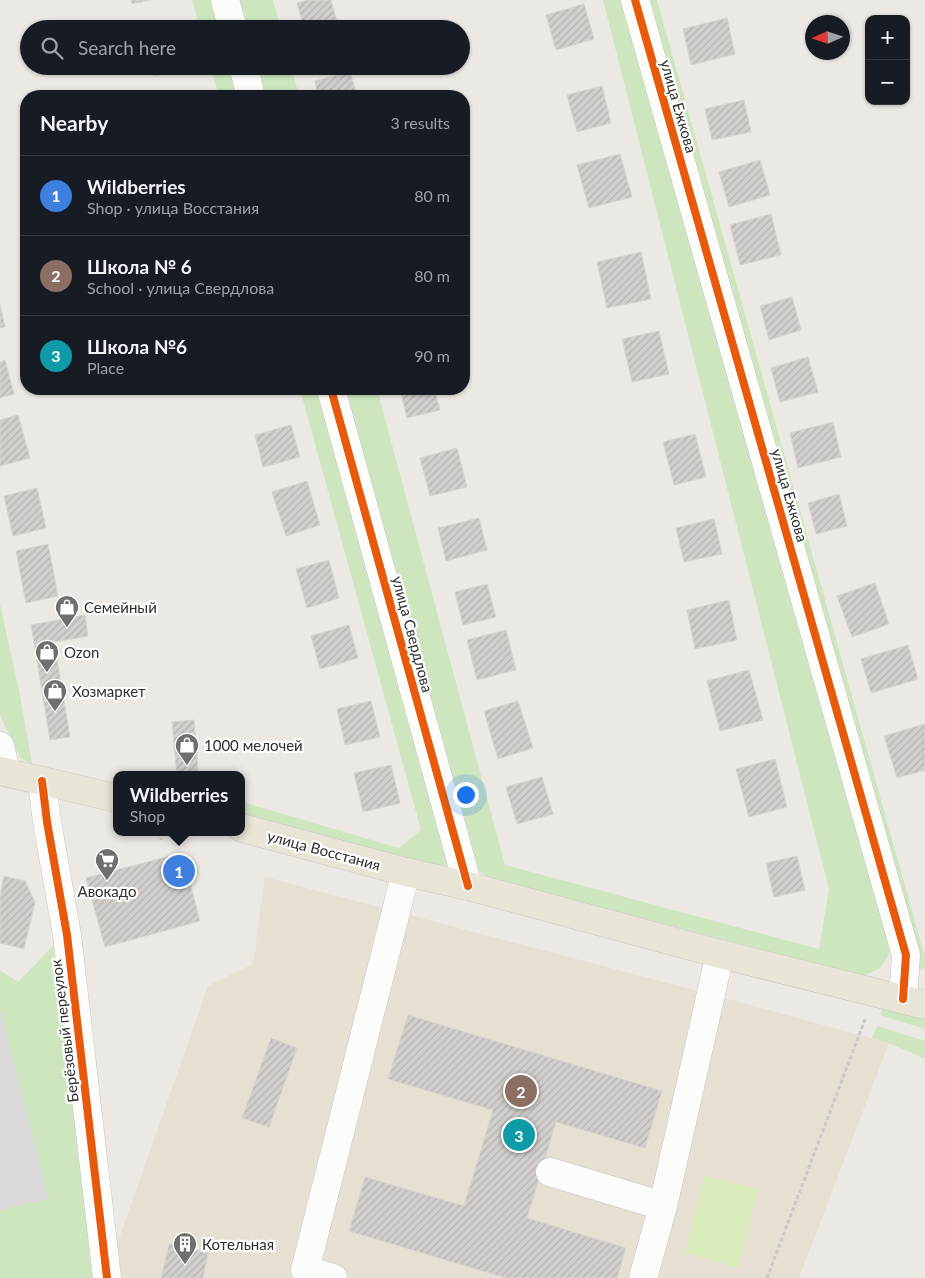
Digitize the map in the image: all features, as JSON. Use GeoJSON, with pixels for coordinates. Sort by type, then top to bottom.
{"type":"FeatureCollection","features":[{"type":"Feature","properties":{"kind":"main road"},"geometry":{"type":"LineString","coordinates":[[3,772],[113,797]]}},
{"type":"Feature","properties":{"kind":"main road","name":"улица Восстания"},"geometry":{"type":"LineString","coordinates":[[245,829],[406,872],[468,886],[720,954],[914,1002]]}},
{"type":"Feature","properties":{"kind":"street"},"geometry":{"type":"LineString","coordinates":[[225,0],[231,20]]}},
{"type":"Feature","properties":{"kind":"street","name":"улица Ежкова"},"geometry":{"type":"LineString","coordinates":[[635,0],[906,955],[914,1002]]}},
{"type":"Feature","properties":{"kind":"street"},"geometry":{"type":"LineString","coordinates":[[245,75],[249,90]]}},
{"type":"Feature","properties":{"kind":"street","name":"улица Свердлова"},"geometry":{"type":"LineString","coordinates":[[333,395],[468,886]]}},
{"type":"Feature","properties":{"kind":"street"},"geometry":{"type":"LineString","coordinates":[[0,746],[3,772]]}},
{"type":"Feature","properties":{"kind":"street","name":"Берёзовый переулок"},"geometry":{"type":"LineString","coordinates":[[42,781],[46,822],[67,935],[107,1278]]}},
{"type":"Feature","properties":{"kind":"street"},"geometry":{"type":"LineString","coordinates":[[333,1278],[306,1270],[406,872]]}},
{"type":"Feature","properties":{"kind":"street"},"geometry":{"type":"LineString","coordinates":[[643,1278],[663,1206],[720,954]]}},
{"type":"Feature","properties":{"kind":"street"},"geometry":{"type":"LineString","coordinates":[[914,1002],[916,978],[925,977]]}},
{"type":"Feature","properties":{"kind":"street"},"geometry":{"type":"LineString","coordinates":[[550,1172],[663,1206]]}},
{"type":"Feature","properties":{"kind":"path"},"geometry":{"type":"LineString","coordinates":[[767,1278],[875,992]]}},
{"type":"Feature","properties":{"kind":"shaded area"},"geometry":{"type":"Polygon","coordinates":[[[265,877],[889,1043],[799,1278],[119,1278],[115,1250],[208,986],[253,964],[265,877]]]}},
{"type":"Feature","properties":{"kind":"shaded area"},"geometry":{"type":"Polygon","coordinates":[[[0,1009],[49,1199],[0,1210],[0,1009]]]}},
{"type":"Feature","properties":{"kind":"green space"},"geometry":{"type":"Polygon","coordinates":[[[192,0],[217,0],[223,20],[198,20],[192,0]]]}},
{"type":"Feature","properties":{"kind":"green space"},"geometry":{"type":"Polygon","coordinates":[[[234,0],[273,0],[279,20],[240,20],[234,0]]]}},
{"type":"Feature","properties":{"kind":"green space"},"geometry":{"type":"Polygon","coordinates":[[[603,0],[625,0],[885,915],[890,952],[880,968],[864,976],[492,879],[480,872],[471,855],[344,395],[379,395],[505,865],[819,949],[829,889],[603,0]]]}},
{"type":"Feature","properties":{"kind":"green space"},"geometry":{"type":"Polygon","coordinates":[[[642,0],[657,0],[925,957],[925,968],[913,970],[642,0]]]}},
{"type":"Feature","properties":{"kind":"green space"},"geometry":{"type":"Polygon","coordinates":[[[213,75],[238,75],[242,90],[217,90],[213,75]]]}},
{"type":"Feature","properties":{"kind":"green space"},"geometry":{"type":"Polygon","coordinates":[[[255,75],[293,75],[297,90],[259,90],[255,75]]]}},
{"type":"Feature","properties":{"kind":"green space"},"geometry":{"type":"Polygon","coordinates":[[[302,395],[327,395],[450,863],[439,868],[245,817],[245,803],[399,848],[421,830],[302,395]]]}},
{"type":"Feature","properties":{"kind":"green space"},"geometry":{"type":"Polygon","coordinates":[[[0,604],[20,695],[32,764],[20,758],[0,715],[0,604]]]}},
{"type":"Feature","properties":{"kind":"green space"},"geometry":{"type":"Polygon","coordinates":[[[53,946],[94,1278],[0,1278],[0,1210],[49,1199],[0,1009],[0,970],[18,982],[53,946]]]}},
{"type":"Feature","properties":{"kind":"green space"},"geometry":{"type":"Polygon","coordinates":[[[883,1007],[925,1019],[925,1029],[880,1015],[883,1007]]]}},
{"type":"Feature","properties":{"kind":"green space"},"geometry":{"type":"Polygon","coordinates":[[[877,1026],[925,1041],[925,1059],[889,1043],[872,1038],[877,1026]]]}},
{"type":"Feature","properties":{"kind":"green space"},"geometry":{"type":"Polygon","coordinates":[[[705,1176],[758,1189],[738,1267],[685,1253],[705,1176]]]}},
{"type":"Feature","properties":{"kind":"building"},"geometry":{"type":"Polygon","coordinates":[[[131,0],[150,0],[132,4],[131,0]]]}},
{"type":"Feature","properties":{"kind":"building"},"geometry":{"type":"Polygon","coordinates":[[[308,0],[331,0],[337,20],[302,20],[297,3],[308,0]]]}},
{"type":"Feature","properties":{"kind":"building"},"geometry":{"type":"Polygon","coordinates":[[[584,4],[594,39],[556,50],[546,15],[584,4]]]}},
{"type":"Feature","properties":{"kind":"building"},"geometry":{"type":"Polygon","coordinates":[[[727,18],[735,54],[691,65],[683,29],[727,18]]]}},
{"type":"Feature","properties":{"kind":"building"},"geometry":{"type":"Polygon","coordinates":[[[338,75],[351,75],[355,90],[317,90],[315,81],[338,75]]]}},
{"type":"Feature","properties":{"kind":"building"},"geometry":{"type":"Polygon","coordinates":[[[602,86],[611,123],[577,132],[567,95],[602,86]]]}},
{"type":"Feature","properties":{"kind":"building"},"geometry":{"type":"Polygon","coordinates":[[[744,100],[751,132],[712,140],[705,109],[744,100]]]}},
{"type":"Feature","properties":{"kind":"building"},"geometry":{"type":"Polygon","coordinates":[[[620,154],[632,197],[589,208],[577,165],[620,154]]]}},
{"type":"Feature","properties":{"kind":"building"},"geometry":{"type":"Polygon","coordinates":[[[760,160],[770,195],[729,207],[719,172],[760,160]]]}},
{"type":"Feature","properties":{"kind":"building"},"geometry":{"type":"Polygon","coordinates":[[[771,214],[781,255],[740,265],[730,225],[771,214]]]}},
{"type":"Feature","properties":{"kind":"building"},"geometry":{"type":"Polygon","coordinates":[[[641,252],[651,299],[607,308],[597,262],[641,252]]]}},
{"type":"Feature","properties":{"kind":"building"},"geometry":{"type":"Polygon","coordinates":[[[792,297],[801,330],[769,340],[760,306],[792,297]]]}},
{"type":"Feature","properties":{"kind":"building"},"geometry":{"type":"Polygon","coordinates":[[[0,304],[5,327],[0,328],[0,304]]]}},
{"type":"Feature","properties":{"kind":"building"},"geometry":{"type":"Polygon","coordinates":[[[659,331],[669,374],[632,382],[622,339],[659,331]]]}},
{"type":"Feature","properties":{"kind":"building"},"geometry":{"type":"Polygon","coordinates":[[[808,357],[818,392],[780,402],[771,368],[808,357]]]}},
{"type":"Feature","properties":{"kind":"building"},"geometry":{"type":"Polygon","coordinates":[[[5,360],[14,394],[0,398],[0,362],[5,360]]]}},
{"type":"Feature","properties":{"kind":"building"},"geometry":{"type":"Polygon","coordinates":[[[401,395],[436,395],[440,410],[407,418],[401,395]]]}},
{"type":"Feature","properties":{"kind":"building"},"geometry":{"type":"Polygon","coordinates":[[[18,415],[30,458],[0,466],[0,420],[18,415]]]}},
{"type":"Feature","properties":{"kind":"building"},"geometry":{"type":"Polygon","coordinates":[[[833,422],[841,457],[798,468],[790,433],[833,422]]]}},
{"type":"Feature","properties":{"kind":"building"},"geometry":{"type":"Polygon","coordinates":[[[291,425],[300,457],[263,467],[255,435],[291,425]]]}},
{"type":"Feature","properties":{"kind":"building"},"geometry":{"type":"Polygon","coordinates":[[[695,434],[706,477],[674,485],[663,442],[695,434]]]}},
{"type":"Feature","properties":{"kind":"building"},"geometry":{"type":"Polygon","coordinates":[[[457,448],[467,487],[430,496],[420,458],[457,448]]]}},
{"type":"Feature","properties":{"kind":"building"},"geometry":{"type":"Polygon","coordinates":[[[307,481],[320,525],[286,536],[272,492],[307,481]]]}},
{"type":"Feature","properties":{"kind":"building"},"geometry":{"type":"Polygon","coordinates":[[[37,488],[46,528],[13,536],[4,496],[37,488]]]}},
{"type":"Feature","properties":{"kind":"building"},"geometry":{"type":"Polygon","coordinates":[[[839,494],[847,526],[816,534],[808,503],[839,494]]]}},
{"type":"Feature","properties":{"kind":"building"},"geometry":{"type":"Polygon","coordinates":[[[479,518],[487,550],[446,561],[438,528],[479,518]]]}},
{"type":"Feature","properties":{"kind":"building"},"geometry":{"type":"Polygon","coordinates":[[[714,519],[722,554],[684,562],[676,528],[714,519]]]}},
{"type":"Feature","properties":{"kind":"building"},"geometry":{"type":"Polygon","coordinates":[[[48,544],[58,596],[26,603],[16,551],[48,544]]]}},
{"type":"Feature","properties":{"kind":"building"},"geometry":{"type":"Polygon","coordinates":[[[329,560],[339,598],[307,608],[296,569],[329,560]]]}},
{"type":"Feature","properties":{"kind":"building"},"geometry":{"type":"Polygon","coordinates":[[[875,583],[889,624],[852,637],[837,596],[875,583]]]}},
{"type":"Feature","properties":{"kind":"building"},"geometry":{"type":"Polygon","coordinates":[[[487,584],[496,617],[463,625],[455,592],[487,584]]]}},
{"type":"Feature","properties":{"kind":"building"},"geometry":{"type":"Polygon","coordinates":[[[729,600],[737,640],[695,649],[687,610],[729,600]]]}},
{"type":"Feature","properties":{"kind":"building"},"geometry":{"type":"Polygon","coordinates":[[[85,615],[88,636],[54,642],[70,737],[50,740],[31,625],[85,615]]]}},
{"type":"Feature","properties":{"kind":"building"},"geometry":{"type":"Polygon","coordinates":[[[349,625],[358,658],[320,669],[311,636],[349,625]]]}},
{"type":"Feature","properties":{"kind":"building"},"geometry":{"type":"Polygon","coordinates":[[[506,630],[516,670],[477,680],[467,640],[506,630]]]}},
{"type":"Feature","properties":{"kind":"building"},"geometry":{"type":"Polygon","coordinates":[[[908,645],[918,679],[871,693],[861,659],[908,645]]]}},
{"type":"Feature","properties":{"kind":"building"},"geometry":{"type":"Polygon","coordinates":[[[749,670],[763,720],[720,731],[707,681],[749,670]]]}},
{"type":"Feature","properties":{"kind":"building"},"geometry":{"type":"Polygon","coordinates":[[[371,701],[380,737],[345,745],[337,709],[371,701]]]}},
{"type":"Feature","properties":{"kind":"building"},"geometry":{"type":"Polygon","coordinates":[[[518,701],[533,748],[498,759],[484,711],[518,701]]]}},
{"type":"Feature","properties":{"kind":"building"},"geometry":{"type":"Polygon","coordinates":[[[194,720],[197,753],[175,755],[172,722],[194,720]]]}},
{"type":"Feature","properties":{"kind":"building"},"geometry":{"type":"Polygon","coordinates":[[[925,724],[925,770],[897,778],[884,736],[925,724]]]}},
{"type":"Feature","properties":{"kind":"building"},"geometry":{"type":"Polygon","coordinates":[[[197,753],[198,771],[177,771],[175,755],[197,753]]]}},
{"type":"Feature","properties":{"kind":"building"},"geometry":{"type":"Polygon","coordinates":[[[775,759],[787,807],[749,817],[736,769],[775,759]]]}},
{"type":"Feature","properties":{"kind":"building"},"geometry":{"type":"Polygon","coordinates":[[[391,765],[400,803],[363,812],[354,773],[391,765]]]}},
{"type":"Feature","properties":{"kind":"building"},"geometry":{"type":"Polygon","coordinates":[[[542,777],[553,814],[517,824],[506,787],[542,777]]]}},
{"type":"Feature","properties":{"kind":"building"},"geometry":{"type":"Polygon","coordinates":[[[182,853],[200,921],[105,947],[86,878],[182,853]]]}},
{"type":"Feature","properties":{"kind":"building"},"geometry":{"type":"Polygon","coordinates":[[[797,856],[805,890],[774,897],[766,863],[797,856]]]}},
{"type":"Feature","properties":{"kind":"building"},"geometry":{"type":"Polygon","coordinates":[[[4,876],[25,881],[35,902],[24,949],[0,943],[0,896],[4,876]]]}},
{"type":"Feature","properties":{"kind":"building"},"geometry":{"type":"Polygon","coordinates":[[[408,1015],[662,1091],[645,1148],[556,1122],[527,1218],[626,1248],[617,1278],[506,1278],[349,1231],[365,1177],[464,1206],[493,1110],[388,1079],[408,1015]]]}},
{"type":"Feature","properties":{"kind":"building"},"geometry":{"type":"Polygon","coordinates":[[[271,1038],[297,1048],[269,1127],[242,1118],[271,1038]]]}},
{"type":"Feature","properties":{"kind":"building","name":"Котельная"},"geometry":{"type":"Polygon","coordinates":[[[169,1244],[208,1253],[203,1278],[161,1278],[169,1244]]]}},
{"type":"Feature","properties":{"kind":"cycle path"},"geometry":{"type":"LineString","coordinates":[[635,0],[906,955],[903,999]]}},
{"type":"Feature","properties":{"kind":"cycle path"},"geometry":{"type":"LineString","coordinates":[[333,395],[468,886]]}},
{"type":"Feature","properties":{"kind":"cycle path"},"geometry":{"type":"LineString","coordinates":[[42,781],[47,822],[67,935],[107,1278]]}},
{"type":"Feature","properties":{"kind":"place","name":"Семейный"},"geometry":{"type":"Point","coordinates":[67,628]}},
{"type":"Feature","properties":{"kind":"place","name":"Ozon"},"geometry":{"type":"Point","coordinates":[47,673]}},
{"type":"Feature","properties":{"kind":"place","name":"Хозмаркет"},"geometry":{"type":"Point","coordinates":[55,712]}},
{"type":"Feature","properties":{"kind":"place","name":"1000 мелочей"},"geometry":{"type":"Point","coordinates":[187,766]}},
{"type":"Feature","properties":{"kind":"place","name":"Wildberries"},"geometry":{"type":"Point","coordinates":[179,871]}},
{"type":"Feature","properties":{"kind":"place","name":"Авокадо"},"geometry":{"type":"Point","coordinates":[107,881]}},
{"type":"Feature","properties":{"kind":"place","name":"Школа № 6"},"geometry":{"type":"Point","coordinates":[521,1091]}},
{"type":"Feature","properties":{"kind":"place","name":"Школа №6"},"geometry":{"type":"Point","coordinates":[519,1135]}},
{"type":"Feature","properties":{"kind":"place","name":"Котельная"},"geometry":{"type":"Point","coordinates":[185,1265]}}]}
